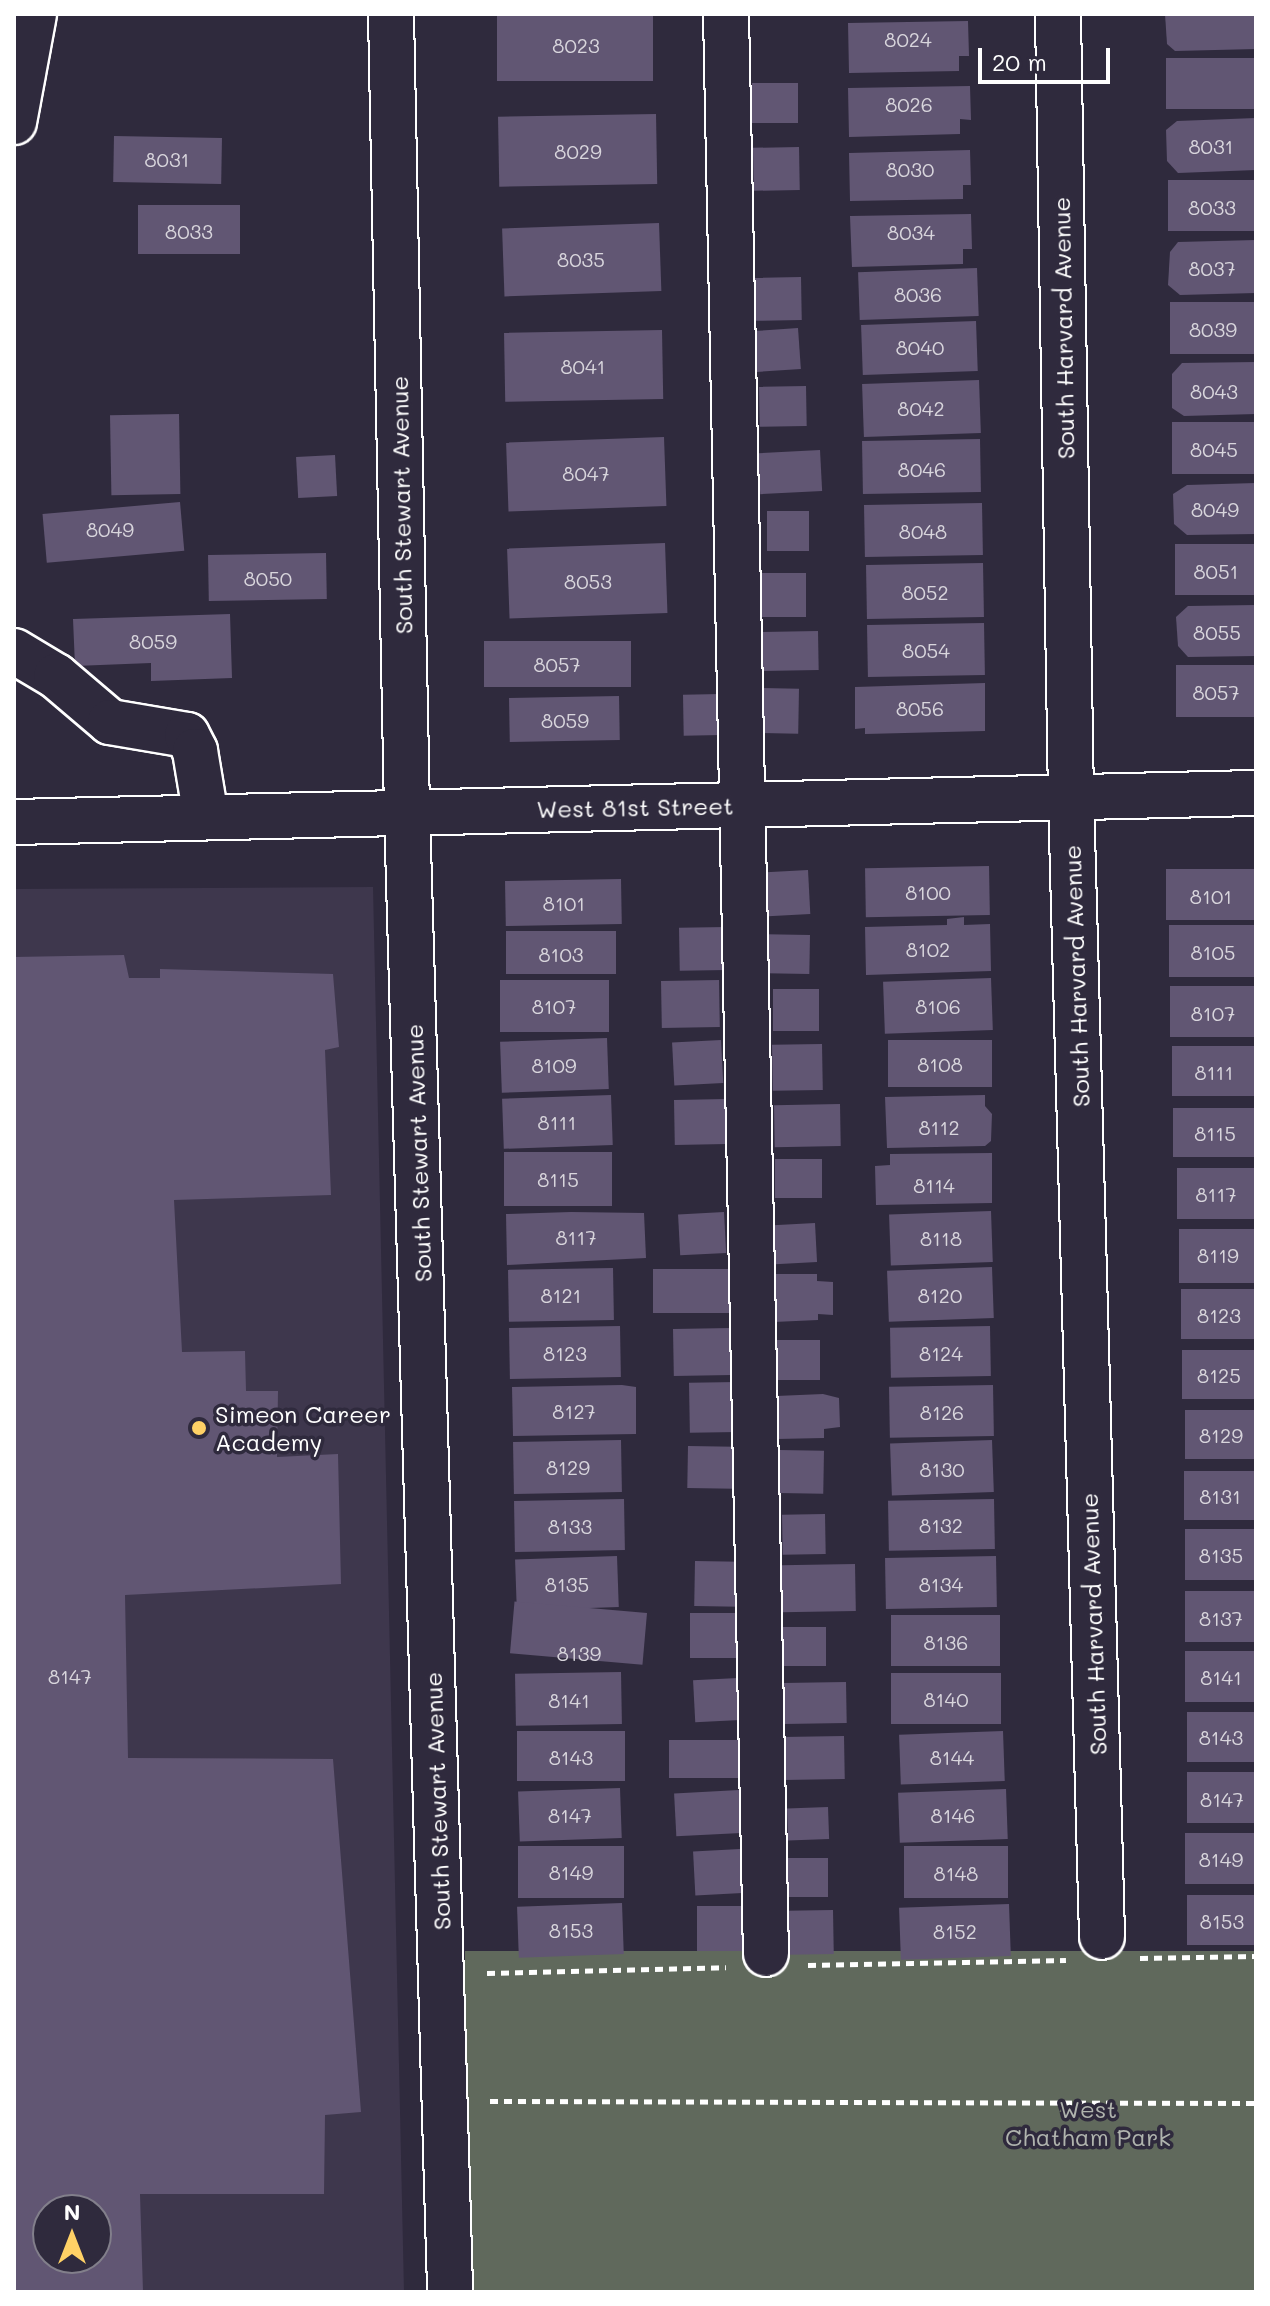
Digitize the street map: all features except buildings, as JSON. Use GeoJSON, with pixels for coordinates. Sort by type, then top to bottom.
{"type":"FeatureCollection","features":[{"type":"Feature","properties":{"kind":"street"},"geometry":{"type":"LineString","coordinates":[[14,122],[34,14]]}},
{"type":"Feature","properties":{"kind":"street","name":"South Stewart Avenue"},"geometry":{"type":"LineString","coordinates":[[391,14],[407,813],[450,2292]]}},
{"type":"Feature","properties":{"kind":"street"},"geometry":{"type":"LineString","coordinates":[[726,14],[769,1962]]}},
{"type":"Feature","properties":{"kind":"street","name":"South Harvard Avenue"},"geometry":{"type":"LineString","coordinates":[[1058,14],[1071,797],[1104,1952]]}},
{"type":"Feature","properties":{"kind":"street"},"geometry":{"type":"LineString","coordinates":[[14,651],[56,676],[110,722],[187,735],[195,751],[206,817]]}},
{"type":"Feature","properties":{"kind":"street","name":"West 81st Street"},"geometry":{"type":"LineString","coordinates":[[14,822],[1256,793]]}},
{"type":"Feature","properties":{"kind":"path"},"geometry":{"type":"LineString","coordinates":[[487,1973],[1104,1952],[1256,1956]]}},
{"type":"Feature","properties":{"kind":"path"},"geometry":{"type":"LineString","coordinates":[[490,2101],[1256,2103]]}},
{"type":"Feature","properties":{"kind":"shaded area","name":"Simeon Career Academy"},"geometry":{"type":"Polygon","coordinates":[[[373,887],[404,2292],[14,2292],[14,889],[373,887]]]}},
{"type":"Feature","properties":{"kind":"green space","name":"West Chatham Park"},"geometry":{"type":"Polygon","coordinates":[[[465,1951],[1256,1951],[1256,2292],[465,2292],[465,1951]]]}},
{"type":"Feature","properties":{"kind":"place","name":"Simeon Career Academy"},"geometry":{"type":"Point","coordinates":[199,1428]}}]}
